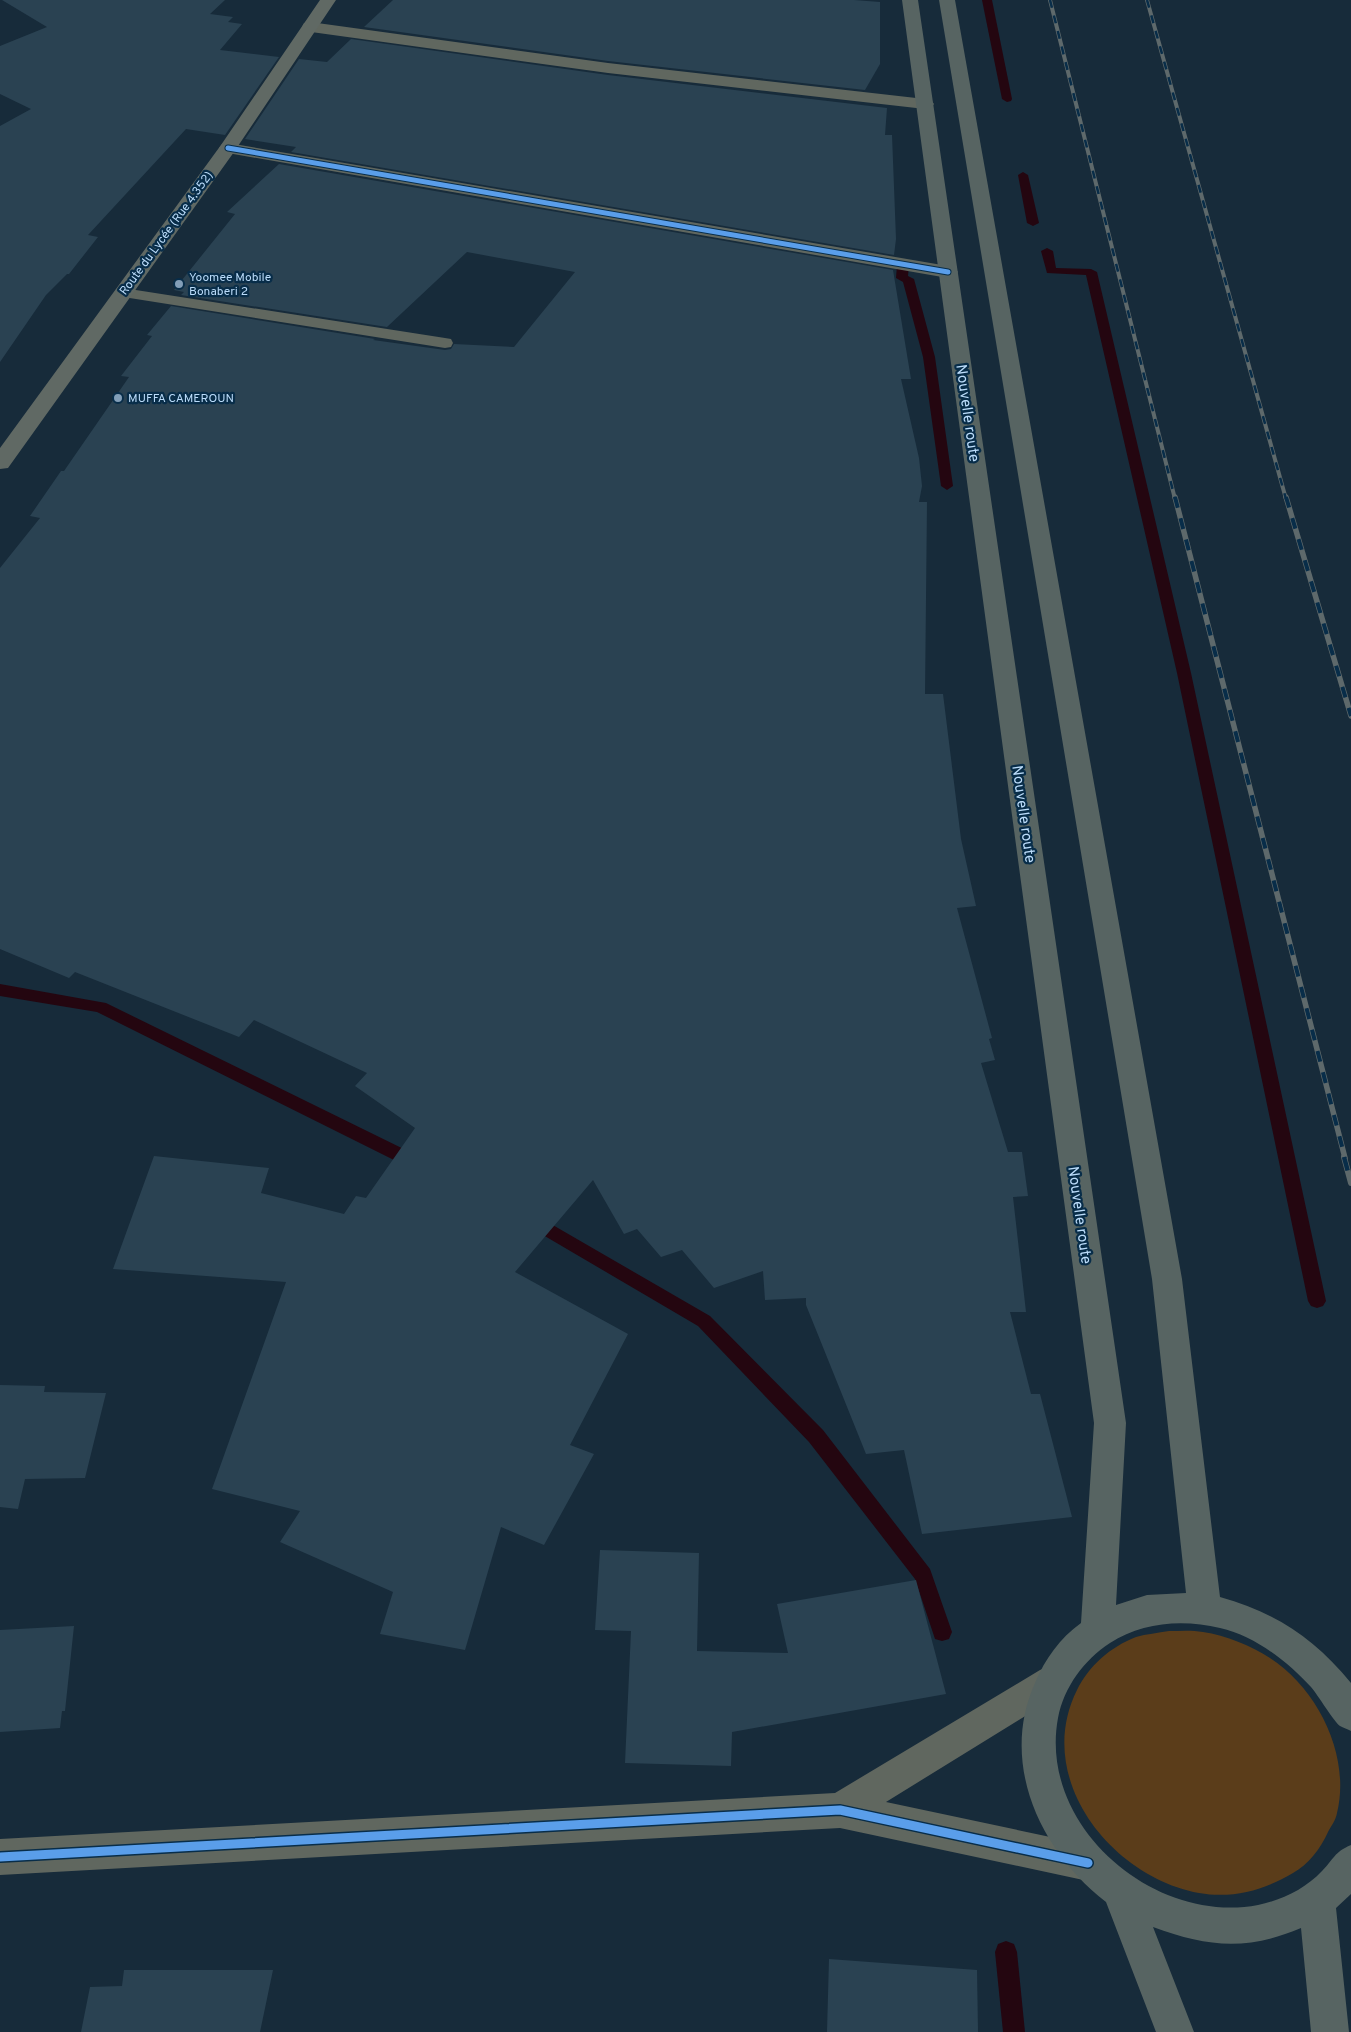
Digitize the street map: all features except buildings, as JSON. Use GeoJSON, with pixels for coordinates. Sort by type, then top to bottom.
{"type":"FeatureCollection","features":[{"type":"Feature","properties":{"kind":"highway","name":"Nouvelle route"},"geometry":{"type":"LineString","coordinates":[[910,0],[1110,1423],[1098,1630]]}},
{"type":"Feature","properties":{"kind":"highway"},"geometry":{"type":"LineString","coordinates":[[947,0],[1167,1279],[1206,1609]]}},
{"type":"Feature","properties":{"kind":"highway"},"geometry":{"type":"LineString","coordinates":[[916,38],[953,38]]}},
{"type":"Feature","properties":{"kind":"highway"},"geometry":{"type":"LineString","coordinates":[[1347,1702],[1312,1663],[1280,1638],[1243,1620],[1206,1609],[1168,1608],[1132,1615],[1098,1630],[1072,1652],[1052,1681],[1041,1715],[1038,1752],[1046,1790],[1059,1820],[1088,1863],[1121,1892],[1160,1912],[1202,1924],[1244,1926],[1283,1918],[1317,1900],[1345,1874],[1351,1863]]}},
{"type":"Feature","properties":{"kind":"highway"},"geometry":{"type":"LineString","coordinates":[[1121,1892],[1175,2032]]}},
{"type":"Feature","properties":{"kind":"highway"},"geometry":{"type":"LineString","coordinates":[[1317,1900],[1330,2032]]}},
{"type":"Feature","properties":{"kind":"main road","name":"Route du Lycée (Rue 4.352)"},"geometry":{"type":"LineString","coordinates":[[0,463],[228,148],[328,0]]}},
{"type":"Feature","properties":{"kind":"street"},"geometry":{"type":"LineString","coordinates":[[310,26],[608,68],[925,104]]}},
{"type":"Feature","properties":{"kind":"street"},"geometry":{"type":"LineString","coordinates":[[228,148],[948,272]]}},
{"type":"Feature","properties":{"kind":"street"},"geometry":{"type":"LineString","coordinates":[[840,1810],[1052,1681]]}},
{"type":"Feature","properties":{"kind":"street"},"geometry":{"type":"LineString","coordinates":[[0,1857],[840,1810],[1088,1863]]}},
{"type":"Feature","properties":{"kind":"lane"},"geometry":{"type":"LineString","coordinates":[[123,293],[445,343]]}},
{"type":"Feature","properties":{"kind":"shaded area"},"geometry":{"type":"Polygon","coordinates":[[[1169,1631],[1212,1633],[1247,1645],[1270,1658],[1303,1687],[1327,1726],[1335,1747],[1339,1769],[1340,1791],[1336,1818],[1314,1856],[1299,1870],[1271,1884],[1248,1892],[1212,1895],[1167,1883],[1137,1867],[1110,1845],[1088,1818],[1073,1789],[1065,1757],[1066,1723],[1082,1681],[1101,1658],[1126,1641],[1148,1634],[1169,1631]]]}},
{"type":"Feature","properties":{"kind":"waterway"},"geometry":{"type":"LineString","coordinates":[[987,0],[1007,99]]}},
{"type":"Feature","properties":{"kind":"waterway"},"geometry":{"type":"LineString","coordinates":[[1023,175],[1033,223]]}},
{"type":"Feature","properties":{"kind":"waterway"},"geometry":{"type":"LineString","coordinates":[[1047,251],[1051,271],[1091,272],[1184,673],[1317,1301]]}},
{"type":"Feature","properties":{"kind":"waterway"},"geometry":{"type":"LineString","coordinates":[[903,265],[902,278],[908,279],[929,357],[947,486]]}},
{"type":"Feature","properties":{"kind":"waterway"},"geometry":{"type":"LineString","coordinates":[[0,990],[100,1007],[416,1163]]}},
{"type":"Feature","properties":{"kind":"waterway"},"geometry":{"type":"LineString","coordinates":[[532,1220],[704,1321],[816,1436],[923,1575],[942,1632]]}},
{"type":"Feature","properties":{"kind":"waterway"},"geometry":{"type":"LineString","coordinates":[[1006,1952],[1014,2032]]}},
{"type":"Feature","properties":{"kind":"railway"},"geometry":{"type":"LineString","coordinates":[[1050,0],[1175,499]]}},
{"type":"Feature","properties":{"kind":"railway"},"geometry":{"type":"LineString","coordinates":[[1147,0],[1286,499]]}},
{"type":"Feature","properties":{"kind":"railway"},"geometry":{"type":"LineString","coordinates":[[1175,497],[1345,1158]]}},
{"type":"Feature","properties":{"kind":"railway"},"geometry":{"type":"LineString","coordinates":[[1286,497],[1351,716]]}},
{"type":"Feature","properties":{"kind":"railway"},"geometry":{"type":"LineString","coordinates":[[1344,1157],[1351,1183]]}},
{"type":"Feature","properties":{"kind":"cycle path"},"geometry":{"type":"LineString","coordinates":[[228,148],[948,272]]}},
{"type":"Feature","properties":{"kind":"cycle path"},"geometry":{"type":"LineString","coordinates":[[0,1857],[840,1810],[1088,1863]]}},
{"type":"Feature","properties":{"kind":"place","name":"Yoomee Mobile Bonaberi 2"},"geometry":{"type":"Point","coordinates":[179,284]}},
{"type":"Feature","properties":{"kind":"place","name":"MUFFA CAMEROUN"},"geometry":{"type":"Point","coordinates":[118,398]}}]}
